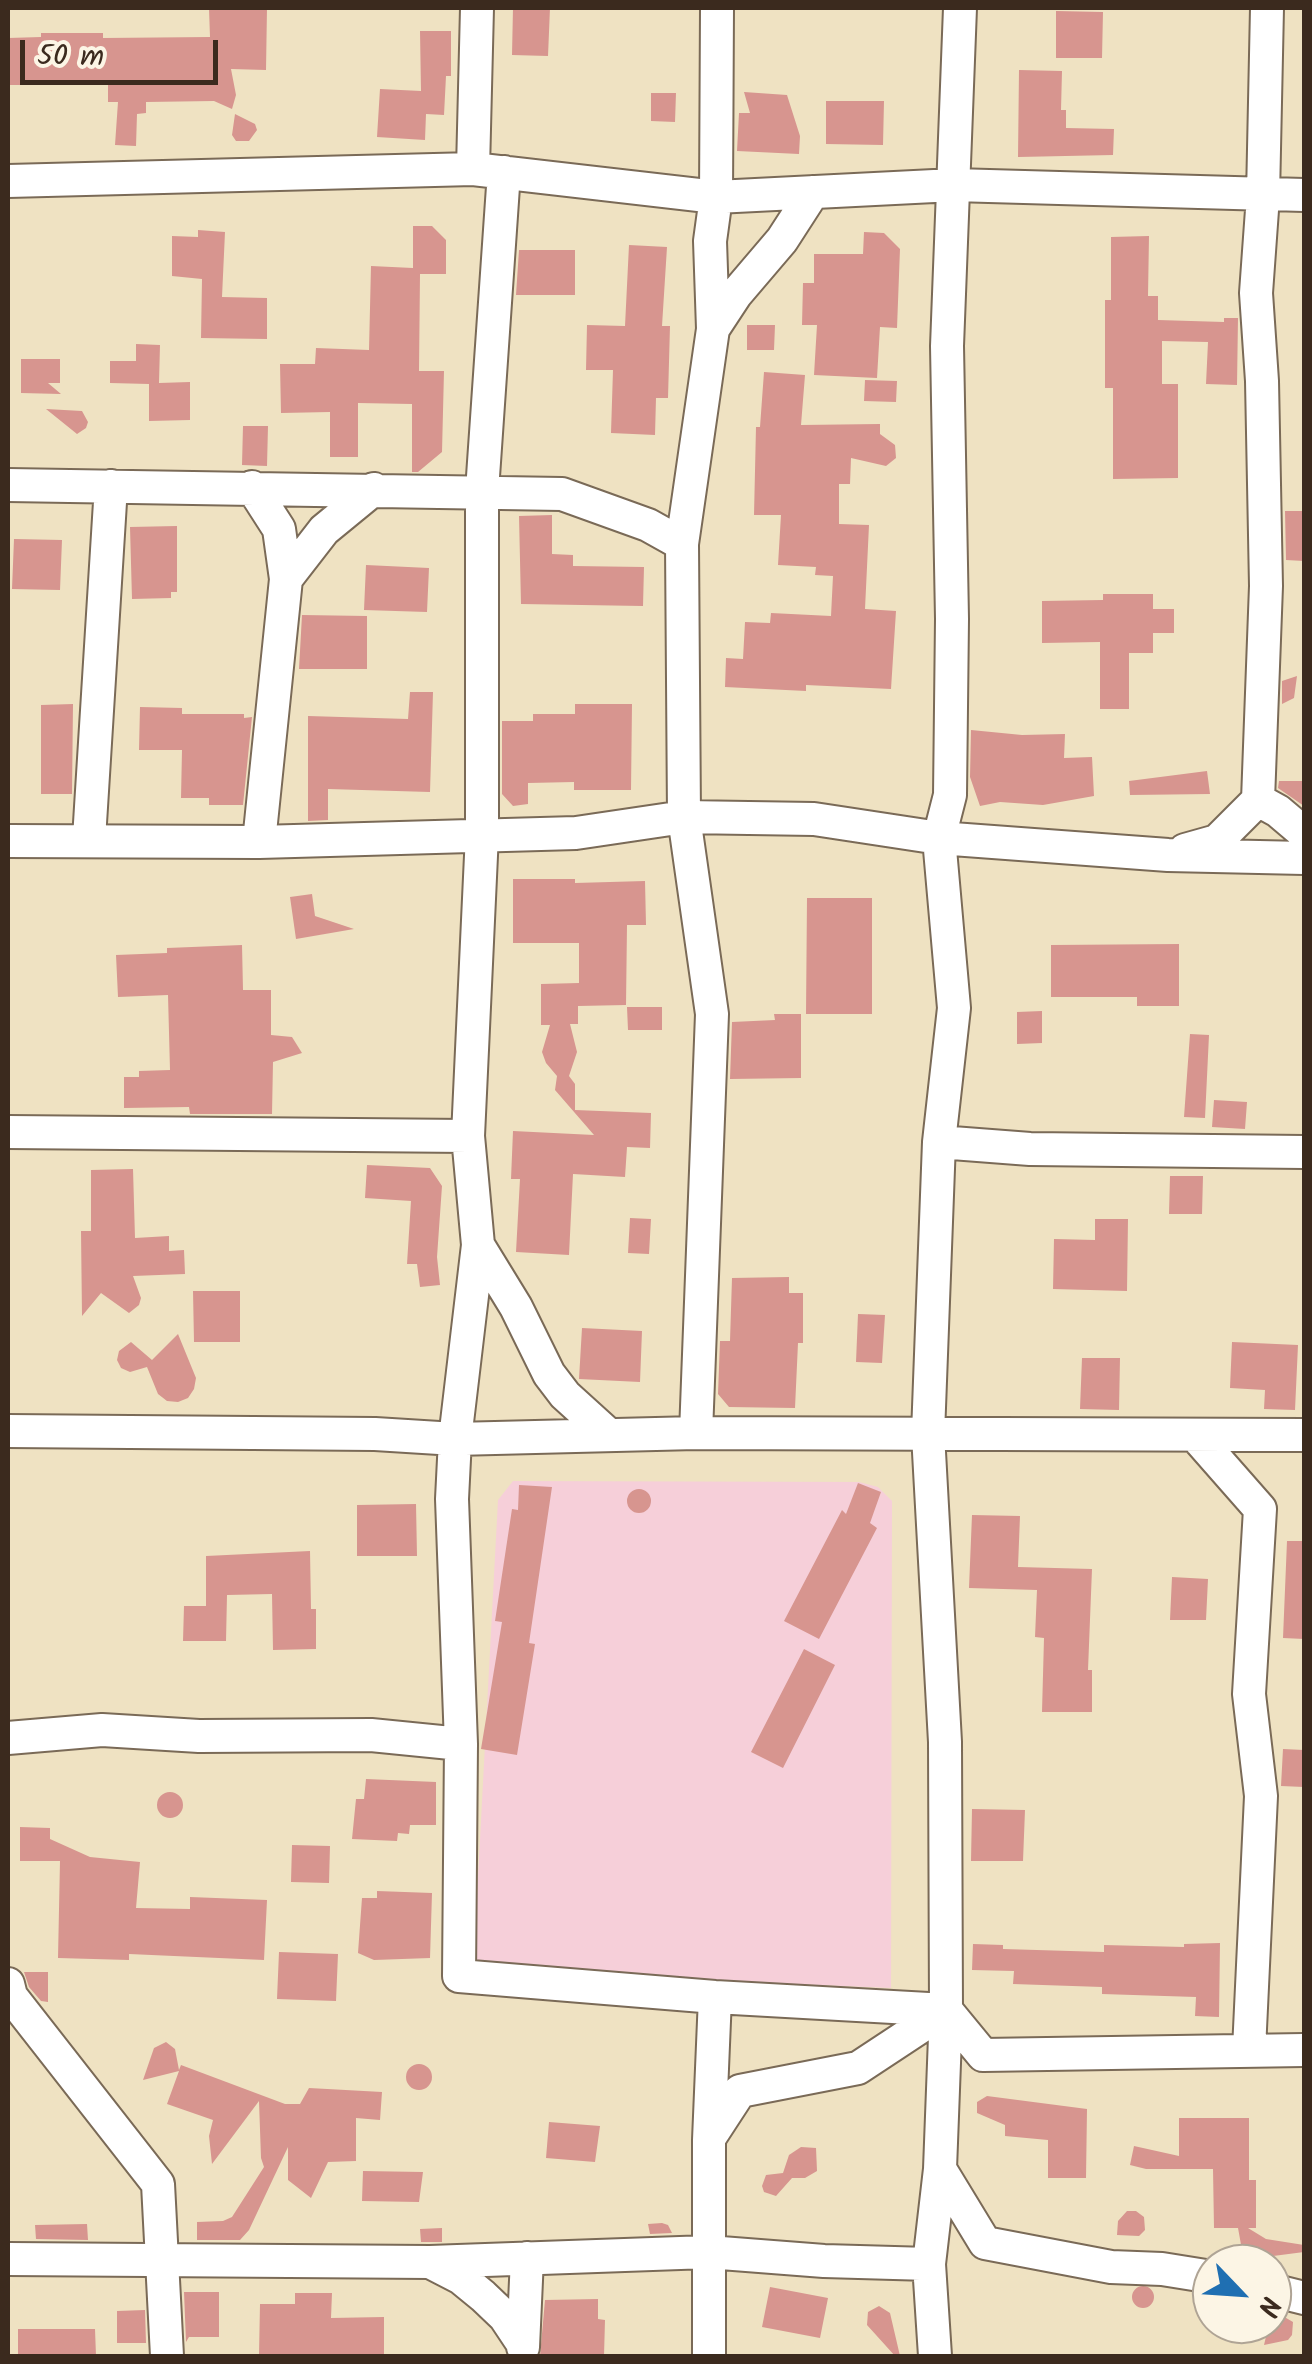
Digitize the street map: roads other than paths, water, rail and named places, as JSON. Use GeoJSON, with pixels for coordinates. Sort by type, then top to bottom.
{"type":"FeatureCollection","features":[{"type":"Feature","properties":{"kind":"street"},"geometry":{"type":"LineString","coordinates":[[478,8],[488,171],[482,491],[482,834],[468,1136],[478,1245],[452,1499],[461,1744],[458,1976],[715,1997],[946,2010],[983,2054],[1304,2050]]}},
{"type":"Feature","properties":{"kind":"street"},"geometry":{"type":"LineString","coordinates":[[696,1433],[712,1014],[684,816],[682,544],[713,328],[710,241],[716,196],[717,8]]}},
{"type":"Feature","properties":{"kind":"street"},"geometry":{"type":"LineString","coordinates":[[934,2356],[929,2264],[940,2168],[946,2010],[945,1742],[928,1434],[939,1142],[954,1008],[938,838],[950,795],[952,619],[947,346],[960,8]]}},
{"type":"Feature","properties":{"kind":"street"},"geometry":{"type":"LineString","coordinates":[[1168,855],[1216,840],[1258,800],[1266,586],[1256,293],[1263,196],[1267,8]]}},
{"type":"Feature","properties":{"kind":"street"},"geometry":{"type":"LineString","coordinates":[[8,181],[488,171],[716,196],[954,185],[1304,195]]}},
{"type":"Feature","properties":{"kind":"street"},"geometry":{"type":"LineString","coordinates":[[713,328],[782,240],[813,192]]}},
{"type":"Feature","properties":{"kind":"street"},"geometry":{"type":"LineString","coordinates":[[8,484],[562,494],[648,525],[682,544]]}},
{"type":"Feature","properties":{"kind":"street"},"geometry":{"type":"LineString","coordinates":[[89,838],[110,486]]}},
{"type":"Feature","properties":{"kind":"street"},"geometry":{"type":"LineString","coordinates":[[252,487],[279,528],[286,579],[259,842]]}},
{"type":"Feature","properties":{"kind":"street"},"geometry":{"type":"LineString","coordinates":[[286,579],[324,530],[374,489]]}},
{"type":"Feature","properties":{"kind":"street"},"geometry":{"type":"LineString","coordinates":[[1258,800],[1278,810],[1304,833]]}},
{"type":"Feature","properties":{"kind":"street"},"geometry":{"type":"LineString","coordinates":[[8,840],[259,842],[576,832],[684,816],[814,819],[938,838],[1168,855],[1304,858]]}},
{"type":"Feature","properties":{"kind":"street"},"geometry":{"type":"LineString","coordinates":[[8,1132],[468,1136]]}},
{"type":"Feature","properties":{"kind":"street"},"geometry":{"type":"LineString","coordinates":[[939,1142],[1030,1149],[1304,1152]]}},
{"type":"Feature","properties":{"kind":"street"},"geometry":{"type":"LineString","coordinates":[[478,1245],[516,1307],[548,1374],[608,1434]]}},
{"type":"Feature","properties":{"kind":"street"},"geometry":{"type":"LineString","coordinates":[[8,1430],[456,1438],[696,1433],[1304,1436]]}},
{"type":"Feature","properties":{"kind":"street"},"geometry":{"type":"LineString","coordinates":[[1195,1434],[1260,1508],[1248,1694],[1261,1796],[1249,2050]]}},
{"type":"Feature","properties":{"kind":"street"},"geometry":{"type":"LineString","coordinates":[[8,1738],[102,1730],[199,1736],[371,1735],[461,1744]]}},
{"type":"Feature","properties":{"kind":"street"},"geometry":{"type":"LineString","coordinates":[[709,2356],[708,2140],[715,1997]]}},
{"type":"Feature","properties":{"kind":"street"},"geometry":{"type":"LineString","coordinates":[[11,1999],[158,2184],[167,2356]]}},
{"type":"Feature","properties":{"kind":"street"},"geometry":{"type":"LineString","coordinates":[[708,2140],[740,2091],[858,2068],[946,2010]]}},
{"type":"Feature","properties":{"kind":"street"},"geometry":{"type":"LineString","coordinates":[[940,2168],[985,2243],[1111,2267],[1192,2273]]}},
{"type":"Feature","properties":{"kind":"street"},"geometry":{"type":"LineString","coordinates":[[8,2259],[430,2262],[708,2252],[929,2264]]}},
{"type":"Feature","properties":{"kind":"street"},"geometry":{"type":"LineString","coordinates":[[524,2350],[526,2258]]}},
{"type":"Feature","properties":{"kind":"street"},"geometry":{"type":"LineString","coordinates":[[430,2262],[483,2296],[505,2317],[524,2350]]}}]}
